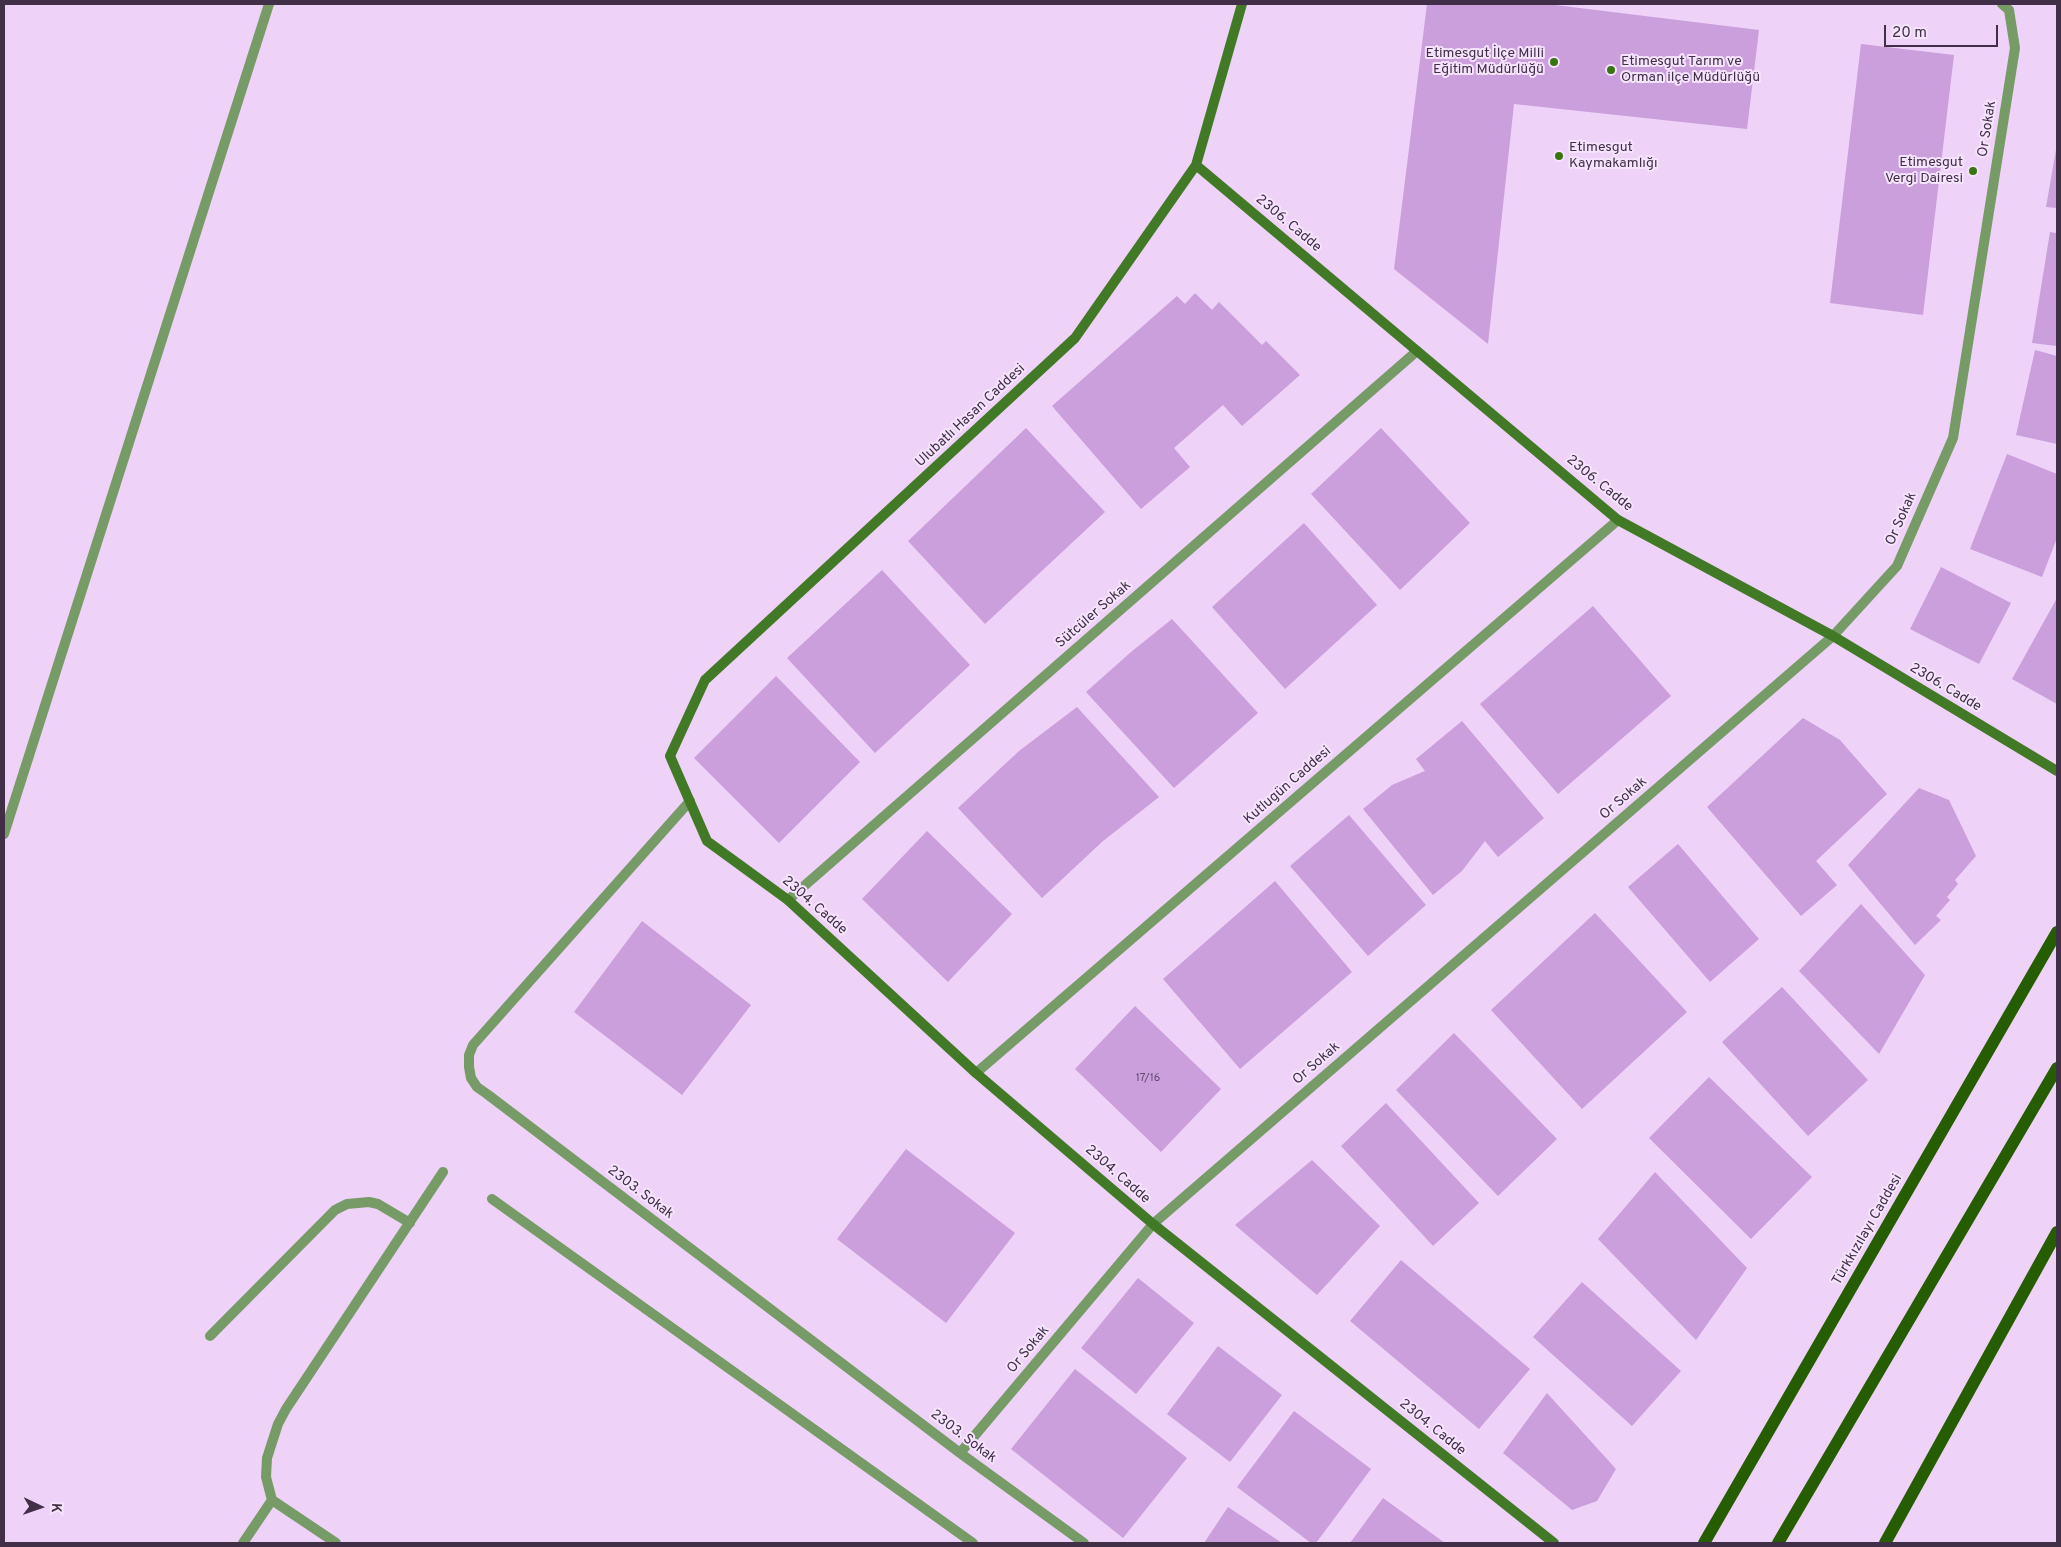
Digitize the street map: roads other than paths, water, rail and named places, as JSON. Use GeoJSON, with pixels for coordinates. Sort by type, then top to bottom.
{"type":"FeatureCollection","features":[{"type":"Feature","properties":{"kind":"main road","name":"Türkkızılayı Caddesi"},"geometry":{"type":"LineString","coordinates":[[1704,1543],[2057,932]]}},
{"type":"Feature","properties":{"kind":"main road"},"geometry":{"type":"LineString","coordinates":[[1778,1543],[2057,1068]]}},
{"type":"Feature","properties":{"kind":"main road"},"geometry":{"type":"LineString","coordinates":[[1885,1543],[2057,1232]]}},
{"type":"Feature","properties":{"kind":"street"},"geometry":{"type":"LineString","coordinates":[[4,834],[269,4]]}},
{"type":"Feature","properties":{"kind":"street","name":"Ulubatlı Hasan Caddesi"},"geometry":{"type":"LineString","coordinates":[[690,801],[670,756],[706,680],[1075,338],[1196,165],[1242,4]]}},
{"type":"Feature","properties":{"kind":"street","name":"Or Sokak"},"geometry":{"type":"LineString","coordinates":[[960,1453],[1153,1224],[1833,636],[1897,566],[1952,438],[2015,48],[2005,7]]}},
{"type":"Feature","properties":{"kind":"street","name":"2306. Cadde"},"geometry":{"type":"LineString","coordinates":[[1196,165],[1618,520],[1833,636],[2057,771]]}},
{"type":"Feature","properties":{"kind":"street","name":"Sütcüler Sokak"},"geometry":{"type":"LineString","coordinates":[[788,900],[1417,351]]}},
{"type":"Feature","properties":{"kind":"street","name":"Kutlugün Caddesi"},"geometry":{"type":"LineString","coordinates":[[976,1073],[1618,520]]}},
{"type":"Feature","properties":{"kind":"street","name":"2304. Cadde"},"geometry":{"type":"LineString","coordinates":[[690,801],[707,842],[788,900],[976,1073],[1153,1224],[1554,1543]]}},
{"type":"Feature","properties":{"kind":"street","name":"2303. Sokak"},"geometry":{"type":"LineString","coordinates":[[690,801],[473,1045],[469,1055],[471,1078],[477,1087],[960,1453],[1084,1543]]}},
{"type":"Feature","properties":{"kind":"street"},"geometry":{"type":"LineString","coordinates":[[336,1543],[272,1500],[266,1477],[268,1458],[278,1424],[286,1409],[443,1172]]}},
{"type":"Feature","properties":{"kind":"street"},"geometry":{"type":"LineString","coordinates":[[492,1199],[973,1543]]}},
{"type":"Feature","properties":{"kind":"street"},"geometry":{"type":"LineString","coordinates":[[210,1336],[335,1210],[347,1204],[369,1202],[378,1204],[410,1223]]}},
{"type":"Feature","properties":{"kind":"street"},"geometry":{"type":"LineString","coordinates":[[243,1543],[272,1500]]}},
{"type":"Feature","properties":{"kind":"place","name":"Etimesgut İlçe Milli Eğitim Müdürlüğü"},"geometry":{"type":"Point","coordinates":[1554,62]}},
{"type":"Feature","properties":{"kind":"place","name":"Etimesgut Tarım ve Orman ilçe Müdürlüğü"},"geometry":{"type":"Point","coordinates":[1611,70]}},
{"type":"Feature","properties":{"kind":"place","name":"Etimesgut Kaymakamlığı"},"geometry":{"type":"Point","coordinates":[1559,156]}},
{"type":"Feature","properties":{"kind":"place","name":"Etimesgut Vergi Dairesi"},"geometry":{"type":"Point","coordinates":[1973,171]}}]}
